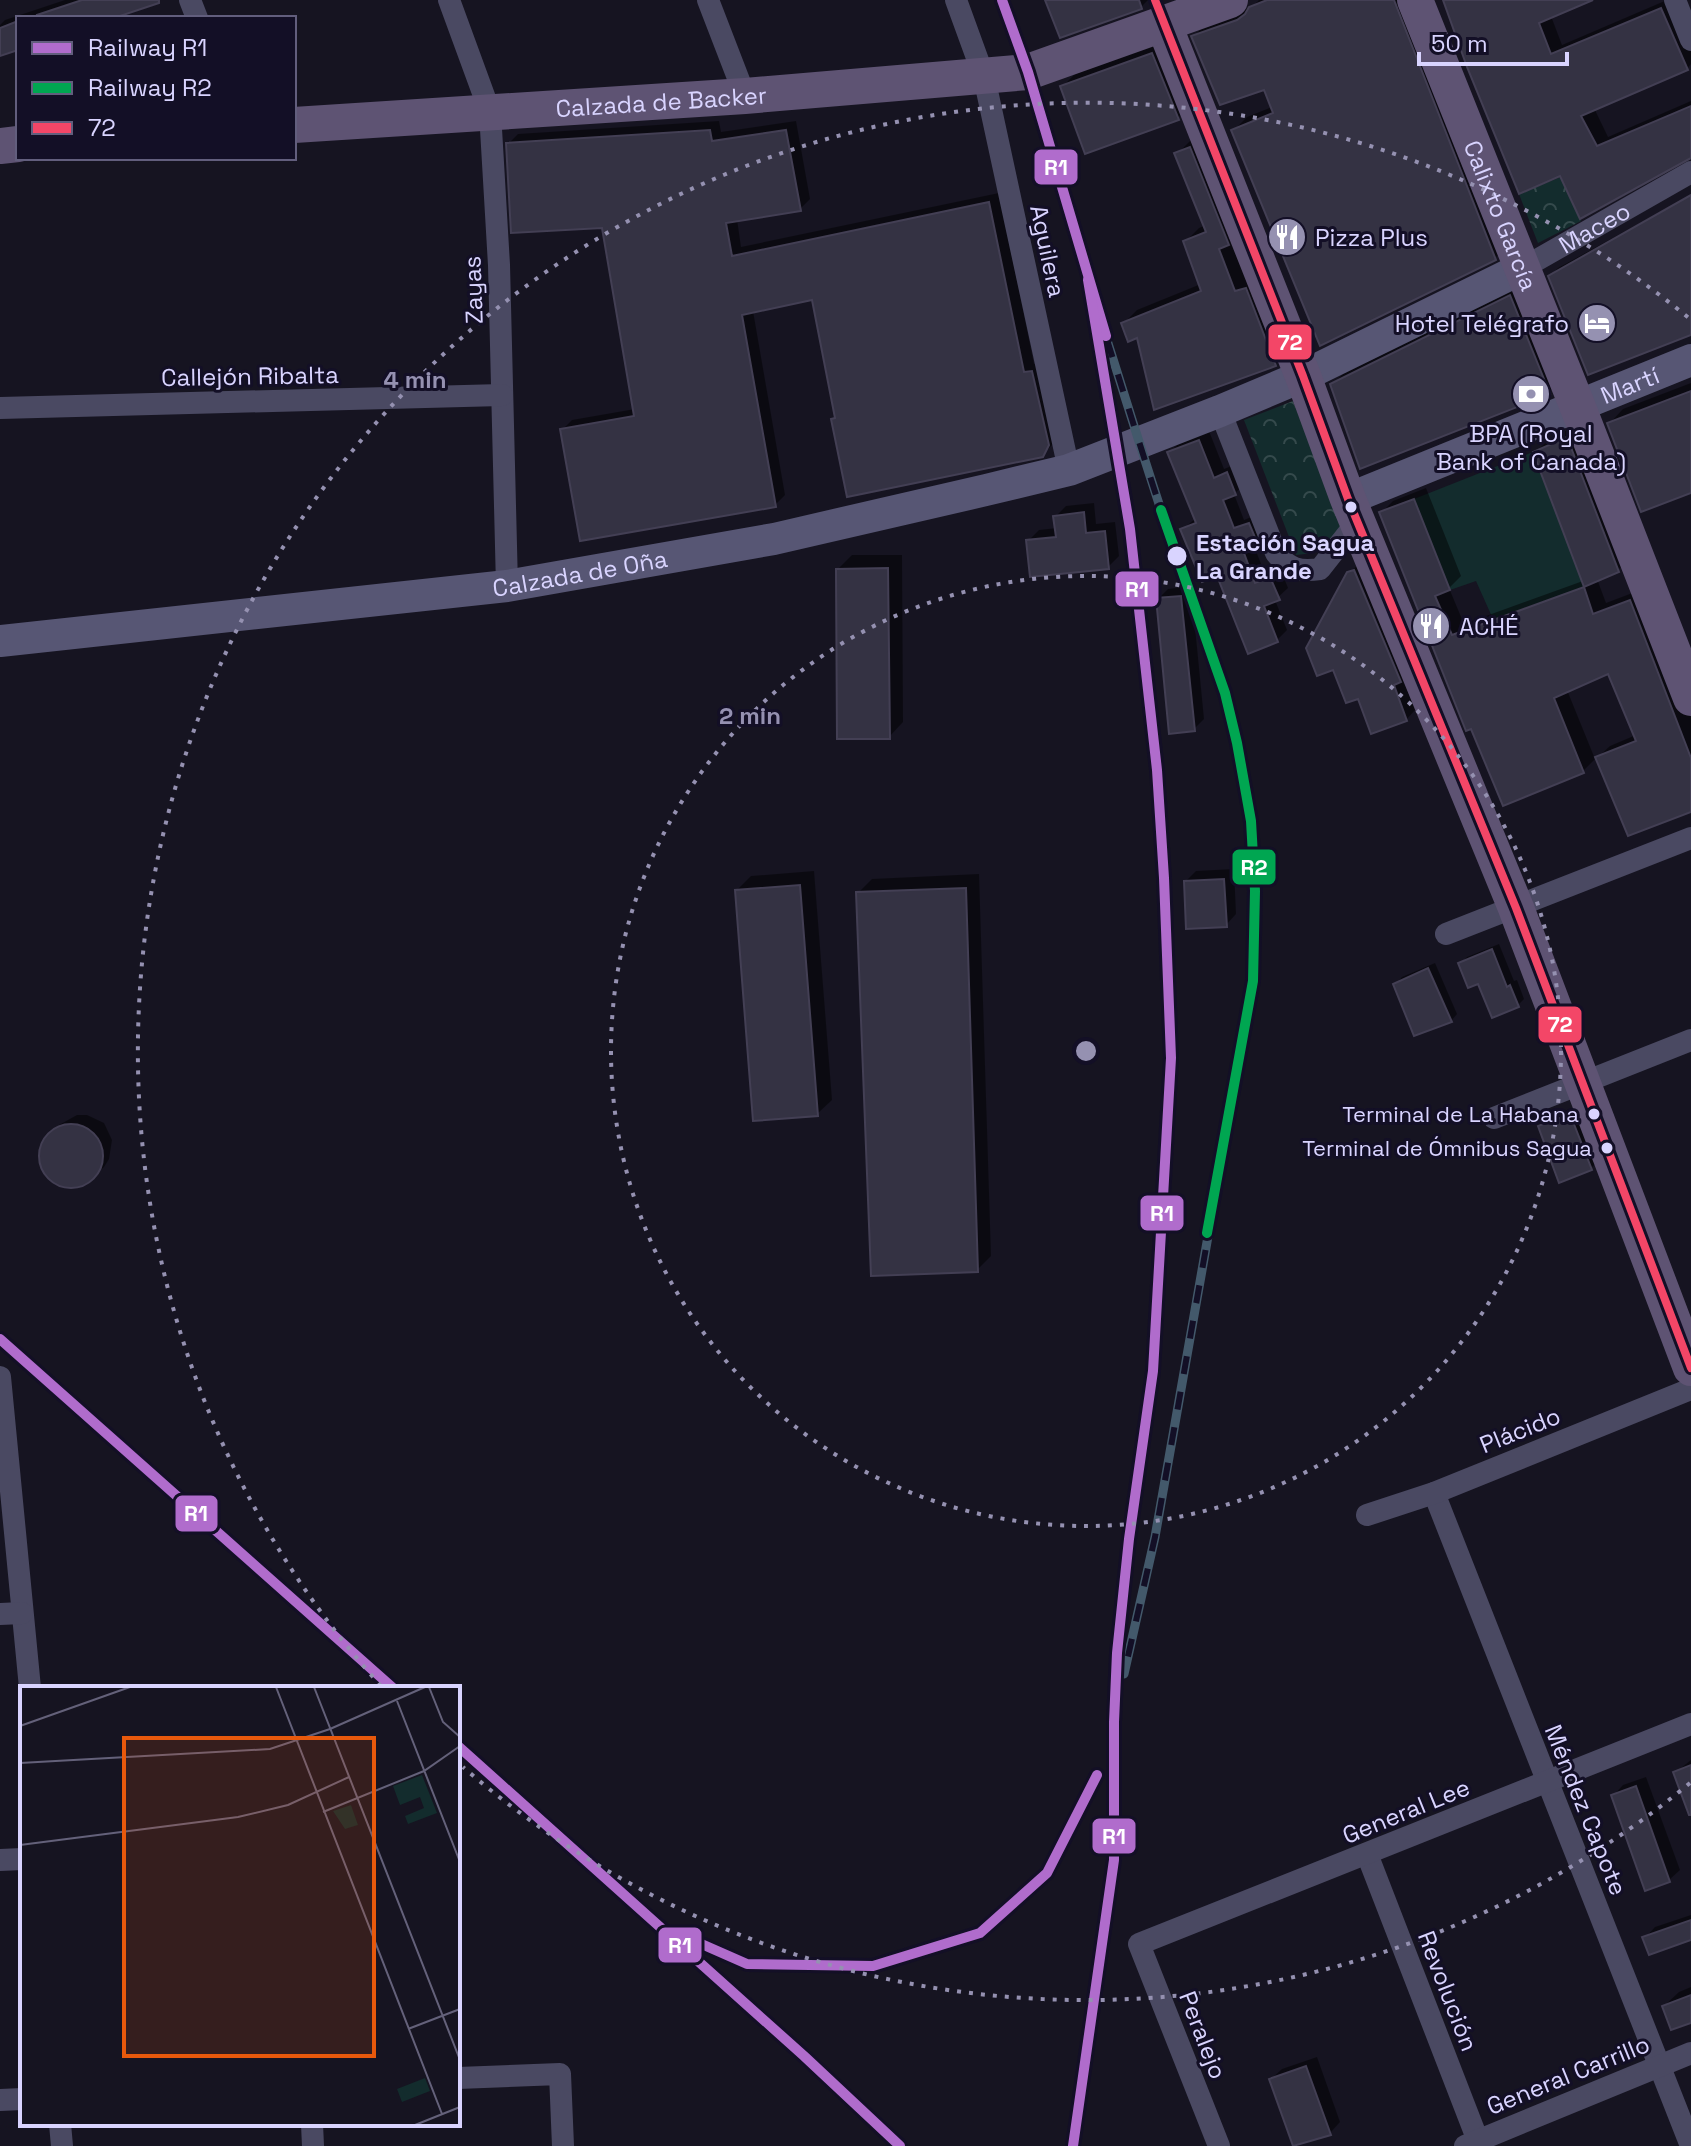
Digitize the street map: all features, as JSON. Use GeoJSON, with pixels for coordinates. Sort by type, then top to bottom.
{"type":"FeatureCollection","features":[{"type":"Feature","properties":{"kind":"main road","name":"Calzada de Backer"},"geometry":{"type":"LineString","coordinates":[[296,125],[745,96],[1028,72],[1159,13],[1230,0]]}},
{"type":"Feature","properties":{"kind":"main road","name":"Calixto García"},"geometry":{"type":"LineString","coordinates":[[1415,0],[1691,698]]}},
{"type":"Feature","properties":{"kind":"main road"},"geometry":{"type":"LineString","coordinates":[[1159,13],[1359,525],[1516,908],[1691,1368]]}},
{"type":"Feature","properties":{"kind":"street","name":"Zayas"},"geometry":{"type":"LineString","coordinates":[[449,0],[490,112],[499,265],[507,586]]}},
{"type":"Feature","properties":{"kind":"street"},"geometry":{"type":"LineString","coordinates":[[708,0],[745,96]]}},
{"type":"Feature","properties":{"kind":"street","name":"Aguilera"},"geometry":{"type":"LineString","coordinates":[[956,0],[984,77],[1069,470]]}},
{"type":"Feature","properties":{"kind":"street"},"geometry":{"type":"LineString","coordinates":[[1675,0],[1691,40]]}},
{"type":"Feature","properties":{"kind":"street","name":"Maceo"},"geometry":{"type":"LineString","coordinates":[[1149,440],[1303,376],[1523,268],[1691,172]]}},
{"type":"Feature","properties":{"kind":"street","name":"Martí"},"geometry":{"type":"LineString","coordinates":[[1359,525],[1381,485],[1691,360]]}},
{"type":"Feature","properties":{"kind":"street","name":"Callejón Ribalta"},"geometry":{"type":"LineString","coordinates":[[0,408],[502,395]]}},
{"type":"Feature","properties":{"kind":"street"},"geometry":{"type":"LineString","coordinates":[[1220,411],[1276,553],[1287,567],[1304,572],[1320,569],[1359,525]]}},
{"type":"Feature","properties":{"kind":"street","name":"Calzada de Oña"},"geometry":{"type":"LineString","coordinates":[[0,641],[507,586],[774,539],[1069,470],[1149,440]]}},
{"type":"Feature","properties":{"kind":"street"},"geometry":{"type":"LineString","coordinates":[[1446,934],[1691,838]]}},
{"type":"Feature","properties":{"kind":"street"},"geometry":{"type":"LineString","coordinates":[[1494,1118],[1691,1040]]}},
{"type":"Feature","properties":{"kind":"street"},"geometry":{"type":"LineString","coordinates":[[0,1377],[11,1614],[29,1686]]}},
{"type":"Feature","properties":{"kind":"street","name":"Plácido"},"geometry":{"type":"LineString","coordinates":[[1367,1515],[1434,1493],[1691,1389]]}},
{"type":"Feature","properties":{"kind":"street","name":"Méndez Capote"},"geometry":{"type":"LineString","coordinates":[[1434,1493],[1691,2146]]}},
{"type":"Feature","properties":{"kind":"street","name":"General Lee"},"geometry":{"type":"LineString","coordinates":[[1139,1944],[1691,1724]]}},
{"type":"Feature","properties":{"kind":"street","name":"Revolución"},"geometry":{"type":"LineString","coordinates":[[1367,1854],[1474,2144]]}},
{"type":"Feature","properties":{"kind":"street"},"geometry":{"type":"LineString","coordinates":[[0,1860],[20,1859]]}},
{"type":"Feature","properties":{"kind":"street","name":"Peralejo"},"geometry":{"type":"LineString","coordinates":[[1139,1944],[1219,2146]]}},
{"type":"Feature","properties":{"kind":"street","name":"General Carrillo"},"geometry":{"type":"LineString","coordinates":[[1474,2144],[1691,2053]]}},
{"type":"Feature","properties":{"kind":"street"},"geometry":{"type":"LineString","coordinates":[[460,2078],[560,2074],[563,2146]]}},
{"type":"Feature","properties":{"kind":"street"},"geometry":{"type":"LineString","coordinates":[[0,2100],[20,2099]]}},
{"type":"Feature","properties":{"kind":"street"},"geometry":{"type":"LineString","coordinates":[[60,2126],[62,2146]]}},
{"type":"Feature","properties":{"kind":"street"},"geometry":{"type":"LineString","coordinates":[[312,2126],[313,2146]]}},
{"type":"Feature","properties":{"kind":"green space"},"geometry":{"type":"Polygon","coordinates":[[[1561,177],[1581,221],[1538,243],[1519,194],[1561,177]]]}},
{"type":"Feature","properties":{"kind":"green space"},"geometry":{"type":"Polygon","coordinates":[[[1293,401],[1341,527],[1323,548],[1296,555],[1244,420],[1293,401]]]}},
{"type":"Feature","properties":{"kind":"green space"},"geometry":{"type":"Polygon","coordinates":[[[1533,452],[1584,587],[1493,619],[1476,581],[1450,590],[1414,499],[1533,452]]]}},
{"type":"Feature","properties":{"kind":"building"},"geometry":{"type":"Polygon","coordinates":[[[82,0],[159,0],[159,3],[120,16],[37,15],[82,0]]]}},
{"type":"Feature","properties":{"kind":"building"},"geometry":{"type":"Polygon","coordinates":[[[1045,0],[1139,0],[1142,9],[1060,38],[1045,0]]]}},
{"type":"Feature","properties":{"kind":"building"},"geometry":{"type":"Polygon","coordinates":[[[1267,0],[1394,0],[1496,260],[1320,346],[1231,130],[1273,113],[1264,90],[1220,105],[1191,36],[1237,20],[1249,7],[1267,0]]]}},
{"type":"Feature","properties":{"kind":"building"},"geometry":{"type":"Polygon","coordinates":[[[1443,0],[1593,0],[1539,23],[1551,54],[1661,8],[1688,70],[1581,116],[1597,146],[1691,106],[1691,158],[1580,219],[1560,176],[1519,194],[1443,0]]]}},
{"type":"Feature","properties":{"kind":"building"},"geometry":{"type":"Polygon","coordinates":[[[16,22],[16,51],[0,56],[0,28],[16,22]]]}},
{"type":"Feature","properties":{"kind":"building"},"geometry":{"type":"Polygon","coordinates":[[[1152,53],[1179,120],[1085,154],[1060,86],[1152,53]]]}},
{"type":"Feature","properties":{"kind":"building"},"geometry":{"type":"Polygon","coordinates":[[[710,130],[712,141],[786,130],[801,211],[726,223],[732,256],[989,202],[1024,372],[1032,371],[1049,445],[1043,457],[847,497],[812,300],[742,315],[776,507],[580,541],[560,429],[634,416],[602,228],[511,233],[506,143],[710,130]]]}},
{"type":"Feature","properties":{"kind":"building"},"geometry":{"type":"Polygon","coordinates":[[[1190,147],[1229,245],[1219,249],[1235,291],[1246,288],[1276,366],[1154,410],[1137,338],[1128,342],[1121,323],[1201,291],[1183,241],[1206,232],[1174,153],[1190,147]]]}},
{"type":"Feature","properties":{"kind":"building"},"geometry":{"type":"Polygon","coordinates":[[[1691,195],[1691,335],[1588,375],[1548,276],[1691,195]]]}},
{"type":"Feature","properties":{"kind":"building"},"geometry":{"type":"Polygon","coordinates":[[[1510,295],[1550,394],[1360,469],[1330,384],[1510,295]]]}},
{"type":"Feature","properties":{"kind":"building"},"geometry":{"type":"Polygon","coordinates":[[[1691,391],[1691,493],[1641,512],[1607,423],[1691,391]]]}},
{"type":"Feature","properties":{"kind":"building"},"geometry":{"type":"Polygon","coordinates":[[[1567,437],[1619,572],[1584,587],[1533,452],[1567,437]]]}},
{"type":"Feature","properties":{"kind":"building","name":"Estación Sagua La Grande"},"geometry":{"type":"Polygon","coordinates":[[[1199,440],[1214,478],[1227,472],[1236,495],[1223,500],[1234,528],[1249,523],[1259,547],[1244,553],[1255,583],[1270,577],[1280,600],[1264,606],[1278,642],[1248,654],[1217,576],[1202,582],[1180,529],[1196,523],[1167,452],[1199,440]]]}},
{"type":"Feature","properties":{"kind":"building"},"geometry":{"type":"Polygon","coordinates":[[[1414,499],[1450,590],[1435,596],[1452,635],[1584,587],[1593,614],[1630,600],[1691,758],[1691,812],[1628,836],[1595,757],[1636,741],[1608,674],[1554,698],[1584,773],[1503,806],[1471,729],[1466,731],[1379,512],[1414,499]]]}},
{"type":"Feature","properties":{"kind":"building"},"geometry":{"type":"Polygon","coordinates":[[[1084,512],[1086,533],[1105,531],[1109,569],[1030,577],[1026,540],[1056,537],[1053,516],[1084,512]]]}},
{"type":"Feature","properties":{"kind":"building"},"geometry":{"type":"Polygon","coordinates":[[[888,568],[890,739],[837,739],[836,569],[888,568]]]}},
{"type":"Feature","properties":{"kind":"building"},"geometry":{"type":"Polygon","coordinates":[[[1354,570],[1401,682],[1394,685],[1407,721],[1371,734],[1358,699],[1346,703],[1333,670],[1317,676],[1306,648],[1347,572],[1354,570]]]}},
{"type":"Feature","properties":{"kind":"building"},"geometry":{"type":"Polygon","coordinates":[[[1181,596],[1195,731],[1169,734],[1156,598],[1181,596]]]}},
{"type":"Feature","properties":{"kind":"building"},"geometry":{"type":"Polygon","coordinates":[[[1224,879],[1227,927],[1186,929],[1184,881],[1224,879]]]}},
{"type":"Feature","properties":{"kind":"building"},"geometry":{"type":"Polygon","coordinates":[[[800,885],[818,1116],[753,1121],[735,890],[800,885]]]}},
{"type":"Feature","properties":{"kind":"building"},"geometry":{"type":"Polygon","coordinates":[[[966,888],[978,1272],[871,1276],[856,892],[966,888]]]}},
{"type":"Feature","properties":{"kind":"building"},"geometry":{"type":"Polygon","coordinates":[[[1492,949],[1507,987],[1510,985],[1519,1007],[1492,1018],[1478,984],[1468,988],[1458,963],[1492,949]]]}},
{"type":"Feature","properties":{"kind":"building"},"geometry":{"type":"Polygon","coordinates":[[[1428,968],[1452,1022],[1414,1036],[1393,984],[1428,968]]]}},
{"type":"Feature","properties":{"kind":"building"},"geometry":{"type":"Polygon","coordinates":[[[1570,1114],[1592,1170],[1559,1183],[1538,1126],[1570,1114]]]}},
{"type":"Feature","properties":{"kind":"building"},"geometry":{"type":"Polygon","coordinates":[[[65,1124],[77,1124],[94,1133],[101,1144],[101,1168],[94,1179],[77,1188],[65,1188],[53,1183],[44,1174],[39,1162],[39,1150],[44,1138],[53,1129],[65,1124]]]}},
{"type":"Feature","properties":{"kind":"building"},"geometry":{"type":"Polygon","coordinates":[[[1691,1765],[1691,1815],[1689,1815],[1673,1772],[1691,1765]]]}},
{"type":"Feature","properties":{"kind":"building"},"geometry":{"type":"Polygon","coordinates":[[[1636,1786],[1670,1882],[1645,1891],[1611,1795],[1636,1786]]]}},
{"type":"Feature","properties":{"kind":"building"},"geometry":{"type":"Polygon","coordinates":[[[1691,1920],[1691,1940],[1649,1955],[1642,1937],[1691,1920]]]}},
{"type":"Feature","properties":{"kind":"building"},"geometry":{"type":"Polygon","coordinates":[[[1691,1995],[1691,2023],[1671,2030],[1662,2006],[1691,1995]]]}},
{"type":"Feature","properties":{"kind":"building"},"geometry":{"type":"Polygon","coordinates":[[[1306,2066],[1331,2135],[1293,2146],[1269,2079],[1306,2066]]]}},
{"type":"Feature","properties":{"kind":"railway"},"geometry":{"type":"LineString","coordinates":[[1063,191],[1091,291]]}},
{"type":"Feature","properties":{"kind":"railway"},"geometry":{"type":"LineString","coordinates":[[1088,280],[1130,529],[1157,770],[1171,1058],[1153,1371],[1129,1539],[1117,1653],[1114,1860]]}},
{"type":"Feature","properties":{"kind":"railway"},"geometry":{"type":"LineString","coordinates":[[1107,340],[1207,642],[1239,749],[1251,823],[1254,882],[1253,981],[1155,1537],[1124,1674]]}},
{"type":"Feature","properties":{"kind":"railway"},"geometry":{"type":"LineString","coordinates":[[0,1339],[391,1686]]}},
{"type":"Feature","properties":{"kind":"railway"},"geometry":{"type":"LineString","coordinates":[[460,1748],[900,2146]]}},
{"type":"Feature","properties":{"kind":"railway"},"geometry":{"type":"LineString","coordinates":[[673,1932],[747,1964],[873,1966],[980,1933],[1047,1873],[1097,1775]]}},
{"type":"Feature","properties":{"kind":"rail line","name":"R1"},"geometry":{"type":"LineString","coordinates":[[1002,0],[1028,72],[1106,336]]}},
{"type":"Feature","properties":{"kind":"rail line","name":"R1"},"geometry":{"type":"LineString","coordinates":[[1073,2146],[1114,1860],[1117,1653],[1129,1539],[1153,1371],[1171,1058],[1157,770],[1130,529],[1088,280]]}},
{"type":"Feature","properties":{"kind":"rail line","name":"R2"},"geometry":{"type":"LineString","coordinates":[[1161,510],[1225,693],[1251,821],[1255,891],[1253,981],[1207,1233]]}},
{"type":"Feature","properties":{"kind":"rail line","name":"R1"},"geometry":{"type":"LineString","coordinates":[[0,1339],[391,1686]]}},
{"type":"Feature","properties":{"kind":"rail line","name":"R1"},"geometry":{"type":"LineString","coordinates":[[460,1748],[900,2146]]}},
{"type":"Feature","properties":{"kind":"rail line","name":"R1"},"geometry":{"type":"LineString","coordinates":[[681,1935],[747,1964],[873,1966],[980,1933],[1047,1873],[1097,1775]]}},
{"type":"Feature","properties":{"kind":"transit line","name":"72"},"geometry":{"type":"LineString","coordinates":[[1155,0],[1348,499],[1516,908],[1691,1368]]}},
{"type":"Feature","properties":{"kind":"place","name":"Pizza Plus"},"geometry":{"type":"Point","coordinates":[1287,237]}},
{"type":"Feature","properties":{"kind":"place","name":"Hotel Telégrafo"},"geometry":{"type":"Point","coordinates":[1597,323]}},
{"type":"Feature","properties":{"kind":"place","name":"BPA (Royal Bank of Canada)"},"geometry":{"type":"Point","coordinates":[1531,394]}},
{"type":"Feature","properties":{"kind":"place","name":"Estación Sagua La Grande"},"geometry":{"type":"Point","coordinates":[1177,556]}},
{"type":"Feature","properties":{"kind":"place","name":"ACHÉ"},"geometry":{"type":"Point","coordinates":[1431,626]}},
{"type":"Feature","properties":{"kind":"place","name":"Terminal de La Habana"},"geometry":{"type":"Point","coordinates":[1594,1114]}},
{"type":"Feature","properties":{"kind":"place","name":"Terminal de Ómnibus Sagua"},"geometry":{"type":"Point","coordinates":[1607,1148]}}]}
